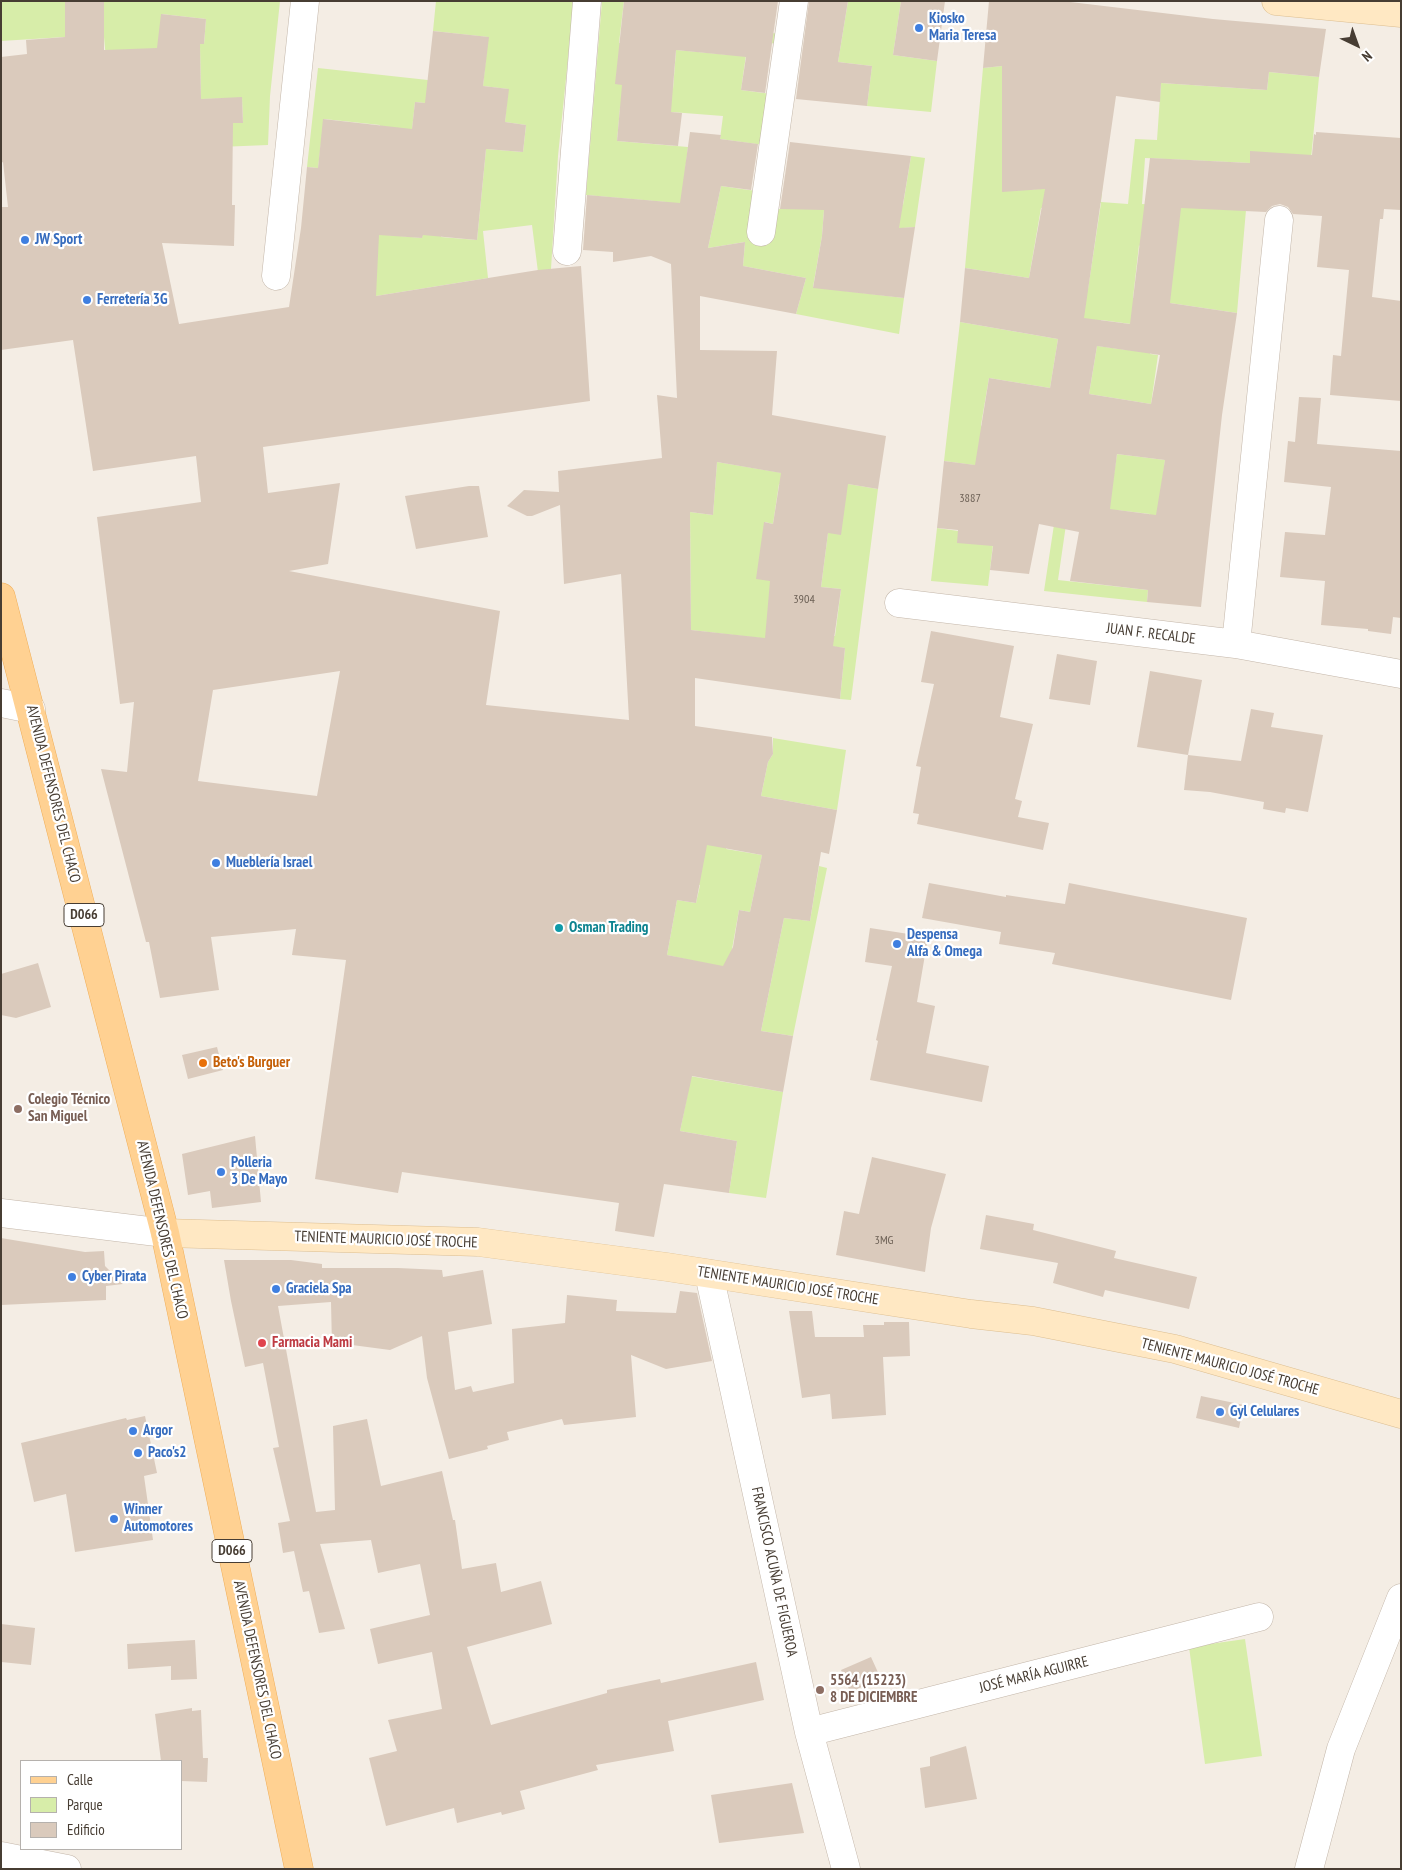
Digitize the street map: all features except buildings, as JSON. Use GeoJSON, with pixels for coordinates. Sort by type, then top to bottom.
{"type":"FeatureCollection","features":[{"type":"Feature","properties":{"kind":"main road","name":"AVENIDA DEFENSORES DEL CHACO"},"geometry":{"type":"LineString","coordinates":[[1,597],[165,1233],[299,1869]]}},
{"type":"Feature","properties":{"kind":"street"},"geometry":{"type":"LineString","coordinates":[[276,276],[304,1]]}},
{"type":"Feature","properties":{"kind":"street"},"geometry":{"type":"LineString","coordinates":[[568,251],[587,1]]}},
{"type":"Feature","properties":{"kind":"street"},"geometry":{"type":"LineString","coordinates":[[761,232],[794,1]]}},
{"type":"Feature","properties":{"kind":"street"},"geometry":{"type":"LineString","coordinates":[[1276,1],[1401,13]]}},
{"type":"Feature","properties":{"kind":"street"},"geometry":{"type":"LineString","coordinates":[[1236,644],[1279,220]]}},
{"type":"Feature","properties":{"kind":"street","name":"JUAN F. RECALDE"},"geometry":{"type":"LineString","coordinates":[[899,603],[1236,644],[1401,674]]}},
{"type":"Feature","properties":{"kind":"street"},"geometry":{"type":"LineString","coordinates":[[1,702],[31,709]]}},
{"type":"Feature","properties":{"kind":"street"},"geometry":{"type":"LineString","coordinates":[[1,1213],[165,1233]]}},
{"type":"Feature","properties":{"kind":"street","name":"TENIENTE MAURICIO JOSÉ TROCHE"},"geometry":{"type":"LineString","coordinates":[[165,1233],[478,1242],[667,1267],[971,1314],[1033,1321],[1175,1349],[1401,1414]]}},
{"type":"Feature","properties":{"kind":"street","name":"FRANCISCO ACUÑA DE FIGUEROA"},"geometry":{"type":"LineString","coordinates":[[709,1274],[809,1732],[846,1869]]}},
{"type":"Feature","properties":{"kind":"street"},"geometry":{"type":"LineString","coordinates":[[1309,1869],[1341,1749],[1401,1598]]}},
{"type":"Feature","properties":{"kind":"street","name":"JOSÉ MARÍA AGUIRRE"},"geometry":{"type":"LineString","coordinates":[[809,1732],[1259,1617]]}},
{"type":"Feature","properties":{"kind":"street"},"geometry":{"type":"LineString","coordinates":[[1,1856],[67,1869]]}},
{"type":"Feature","properties":{"kind":"green space"},"geometry":{"type":"Polygon","coordinates":[[[1,1],[65,1],[65,37],[1,41],[1,1]]]}},
{"type":"Feature","properties":{"kind":"green space"},"geometry":{"type":"Polygon","coordinates":[[[104,1],[280,1],[270,96],[268,145],[121,151],[110,103],[104,37],[104,1]],[[161,14],[204,44],[206,19],[161,14]],[[200,47],[175,143],[232,123],[243,123],[242,98],[201,99],[200,47]]]}},
{"type":"Feature","properties":{"kind":"green space"},"geometry":{"type":"Polygon","coordinates":[[[436,1],[574,1],[558,156],[551,269],[538,272],[532,225],[483,231],[488,278],[376,296],[355,232],[422,238],[425,210],[443,212],[441,237],[477,240],[486,149],[523,152],[526,125],[505,122],[508,89],[483,86],[488,37],[433,31],[436,1]]]}},
{"type":"Feature","properties":{"kind":"green space"},"geometry":{"type":"Polygon","coordinates":[[[602,1],[624,1],[619,43],[661,48],[673,89],[676,51],[666,49],[730,55],[734,29],[781,34],[780,44],[748,41],[741,90],[771,94],[764,145],[720,139],[723,116],[620,108],[617,141],[688,147],[675,253],[660,255],[666,202],[586,195],[602,1]]]}},
{"type":"Feature","properties":{"kind":"green space"},"geometry":{"type":"Polygon","coordinates":[[[848,1],[901,1],[893,55],[937,61],[931,112],[867,106],[872,66],[838,62],[848,1]]]}},
{"type":"Feature","properties":{"kind":"green space"},"geometry":{"type":"Polygon","coordinates":[[[1002,66],[1002,191],[1078,187],[1106,151],[1101,202],[1128,204],[1135,139],[1157,140],[1161,83],[1267,90],[1269,72],[1319,77],[1308,189],[1251,152],[1250,163],[1145,158],[1142,204],[1246,210],[1237,313],[1170,303],[1139,245],[1133,298],[1158,301],[1150,354],[1158,355],[1151,404],[1089,394],[1097,346],[1058,339],[1088,289],[1101,203],[1041,208],[1029,278],[965,268],[983,68],[1002,66]],[[1101,320],[1098,346],[1127,350],[1131,324],[1101,320]]]}},
{"type":"Feature","properties":{"kind":"green space"},"geometry":{"type":"Polygon","coordinates":[[[318,68],[437,81],[435,104],[415,102],[407,176],[375,173],[380,125],[324,119],[318,168],[307,167],[318,68]]]}},
{"type":"Feature","properties":{"kind":"green space"},"geometry":{"type":"Polygon","coordinates":[[[911,156],[925,158],[915,227],[833,234],[824,210],[822,236],[813,287],[904,298],[899,334],[796,314],[806,278],[743,266],[745,242],[708,248],[721,186],[756,191],[750,241],[770,240],[774,209],[824,209],[903,205],[911,156]]]}},
{"type":"Feature","properties":{"kind":"green space"},"geometry":{"type":"Polygon","coordinates":[[[960,322],[1058,339],[1050,388],[989,378],[981,425],[1004,469],[944,461],[960,322]]]}},
{"type":"Feature","properties":{"kind":"green space"},"geometry":{"type":"Polygon","coordinates":[[[1066,445],[1113,480],[1117,454],[1165,460],[1155,540],[1147,539],[1150,514],[1116,510],[1113,530],[1070,497],[1058,580],[1148,590],[1147,602],[1044,591],[1066,445]]]}},
{"type":"Feature","properties":{"kind":"green space"},"geometry":{"type":"Polygon","coordinates":[[[717,462],[878,489],[851,700],[840,699],[845,648],[691,630],[690,512],[713,515],[717,462]],[[779,484],[773,524],[765,522],[770,581],[785,631],[835,636],[841,589],[821,587],[828,533],[846,496],[779,484]]]}},
{"type":"Feature","properties":{"kind":"green space"},"geometry":{"type":"Polygon","coordinates":[[[937,528],[994,536],[988,586],[931,581],[937,528]]]}},
{"type":"Feature","properties":{"kind":"green space"},"geometry":{"type":"Polygon","coordinates":[[[773,738],[846,750],[837,810],[761,796],[768,762],[773,754],[773,738]]]}},
{"type":"Feature","properties":{"kind":"green space"},"geometry":{"type":"Polygon","coordinates":[[[731,816],[726,849],[762,855],[750,912],[739,910],[729,966],[663,979],[694,961],[667,955],[677,900],[696,903],[700,885],[681,882],[688,843],[731,816]]]}},
{"type":"Feature","properties":{"kind":"green space"},"geometry":{"type":"Polygon","coordinates":[[[819,866],[827,868],[793,1036],[761,1031],[784,918],[810,921],[819,866]]]}},
{"type":"Feature","properties":{"kind":"green space"},"geometry":{"type":"Polygon","coordinates":[[[678,1074],[783,1092],[766,1198],[729,1193],[737,1141],[680,1131],[688,1092],[678,1074]]]}},
{"type":"Feature","properties":{"kind":"green space"},"geometry":{"type":"Polygon","coordinates":[[[1245,1639],[1262,1756],[1205,1764],[1189,1647],[1245,1639]]]}},
{"type":"Feature","properties":{"kind":"place","name":"Kiosko Maria Teresa"},"geometry":{"type":"Point","coordinates":[919,28]}},
{"type":"Feature","properties":{"kind":"place","name":"JW Sport"},"geometry":{"type":"Point","coordinates":[25,240]}},
{"type":"Feature","properties":{"kind":"place","name":"Ferretería 3G"},"geometry":{"type":"Point","coordinates":[87,300]}},
{"type":"Feature","properties":{"kind":"place","name":"Mueblería Israel"},"geometry":{"type":"Point","coordinates":[216,863]}},
{"type":"Feature","properties":{"kind":"place","name":"Osman Trading"},"geometry":{"type":"Point","coordinates":[559,928]}},
{"type":"Feature","properties":{"kind":"place","name":"Despensa Alfa & Omega"},"geometry":{"type":"Point","coordinates":[897,944]}},
{"type":"Feature","properties":{"kind":"place","name":"Beto's Burguer"},"geometry":{"type":"Point","coordinates":[203,1063]}},
{"type":"Feature","properties":{"kind":"place","name":"Colegio Técnico San Miguel"},"geometry":{"type":"Point","coordinates":[18,1109]}},
{"type":"Feature","properties":{"kind":"place","name":"Polleria 3 De Mayo"},"geometry":{"type":"Point","coordinates":[221,1172]}},
{"type":"Feature","properties":{"kind":"place","name":"Cyber Pirata"},"geometry":{"type":"Point","coordinates":[72,1277]}},
{"type":"Feature","properties":{"kind":"place","name":"Graciela Spa"},"geometry":{"type":"Point","coordinates":[276,1289]}},
{"type":"Feature","properties":{"kind":"place","name":"Farmacia Mami"},"geometry":{"type":"Point","coordinates":[262,1343]}},
{"type":"Feature","properties":{"kind":"place","name":"Gyl Celulares"},"geometry":{"type":"Point","coordinates":[1220,1412]}},
{"type":"Feature","properties":{"kind":"place","name":"Argor"},"geometry":{"type":"Point","coordinates":[133,1431]}},
{"type":"Feature","properties":{"kind":"place","name":"Paco's2"},"geometry":{"type":"Point","coordinates":[138,1453]}},
{"type":"Feature","properties":{"kind":"place","name":"Winner Automotores"},"geometry":{"type":"Point","coordinates":[114,1519]}},
{"type":"Feature","properties":{"kind":"place","name":"5564 (15223) 8 DE DICIEMBRE"},"geometry":{"type":"Point","coordinates":[820,1690]}}]}
